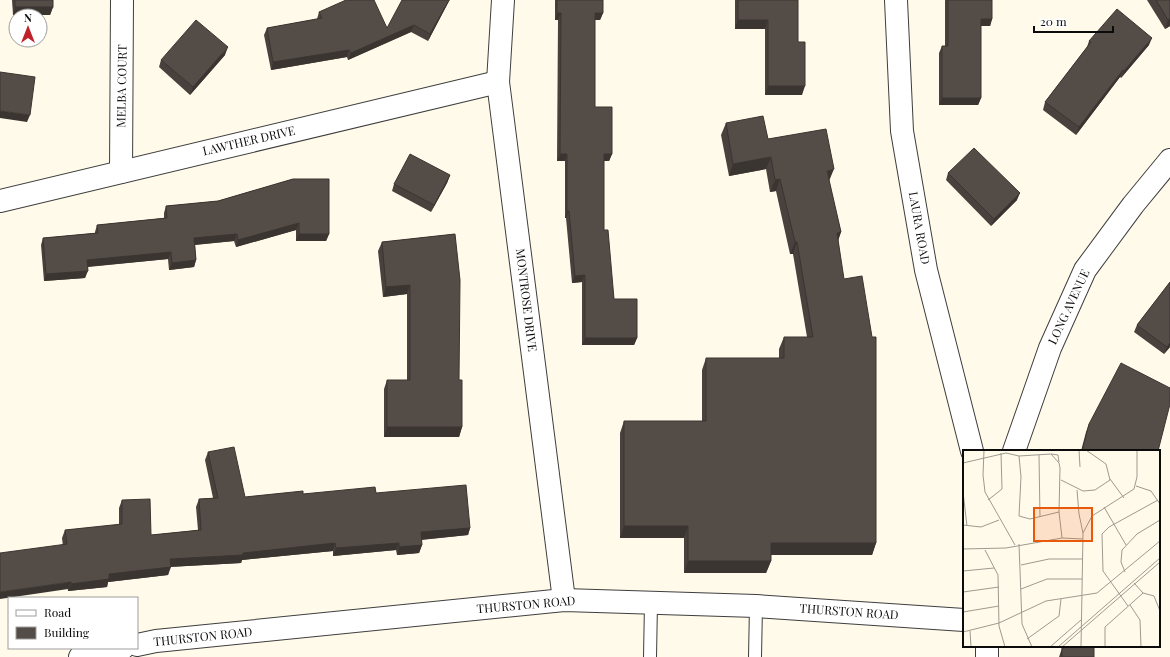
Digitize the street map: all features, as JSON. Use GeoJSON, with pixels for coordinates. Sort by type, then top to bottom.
{"type":"FeatureCollection","features":[{"type":"Feature","properties":{"kind":"street","name":"MELBA COURT"},"geometry":{"type":"LineString","coordinates":[[121,172],[122,0]]}},
{"type":"Feature","properties":{"kind":"street","name":"MONTROSE DRIVE"},"geometry":{"type":"LineString","coordinates":[[503,0],[498,82],[564,600]]}},
{"type":"Feature","properties":{"kind":"street","name":"LAURA ROAD"},"geometry":{"type":"LineString","coordinates":[[896,0],[902,131],[926,270],[972,450]]}},
{"type":"Feature","properties":{"kind":"street","name":"LAWTHER DRIVE"},"geometry":{"type":"LineString","coordinates":[[0,201],[498,82]]}},
{"type":"Feature","properties":{"kind":"street","name":"LONG AVENUE"},"geometry":{"type":"LineString","coordinates":[[1014,450],[1050,348],[1085,270],[1132,204],[1170,160]]}},
{"type":"Feature","properties":{"kind":"street","name":"THURSTON ROAD"},"geometry":{"type":"LineString","coordinates":[[138,645],[156,641],[564,600],[756,606],[963,620]]}},
{"type":"Feature","properties":{"kind":"street"},"geometry":{"type":"LineString","coordinates":[[80,657],[119,649]]}},
{"type":"Feature","properties":{"kind":"lane"},"geometry":{"type":"LineString","coordinates":[[650,657],[651,602]]}},
{"type":"Feature","properties":{"kind":"lane"},"geometry":{"type":"LineString","coordinates":[[755,657],[756,606]]}},
{"type":"Feature","properties":{"kind":"building"},"geometry":{"type":"Polygon","coordinates":[[[15,0],[53,0],[53,7],[15,7],[15,0]]]}},
{"type":"Feature","properties":{"kind":"building"},"geometry":{"type":"Polygon","coordinates":[[[346,0],[374,0],[387,28],[402,0],[449,0],[430,34],[414,25],[351,53],[349,50],[273,62],[267,28],[322,18],[319,12],[346,0]]]}},
{"type":"Feature","properties":{"kind":"building"},"geometry":{"type":"Polygon","coordinates":[[[557,0],[603,0],[603,13],[595,13],[595,107],[612,107],[612,154],[604,154],[604,230],[608,230],[614,299],[637,299],[637,338],[585,338],[585,275],[575,276],[569,211],[567,211],[567,154],[560,154],[561,13],[557,13],[557,0]]]}},
{"type":"Feature","properties":{"kind":"building"},"geometry":{"type":"Polygon","coordinates":[[[738,0],[798,0],[798,42],[805,42],[805,86],[768,86],[768,20],[738,20],[738,0]]]}},
{"type":"Feature","properties":{"kind":"building"},"geometry":{"type":"Polygon","coordinates":[[[948,0],[992,0],[992,19],[981,19],[981,98],[942,98],[942,46],[948,46],[948,0]]]}},
{"type":"Feature","properties":{"kind":"building"},"geometry":{"type":"Polygon","coordinates":[[[1156,0],[1170,0],[1170,19],[1168,20],[1156,0]]]}},
{"type":"Feature","properties":{"kind":"building"},"geometry":{"type":"Polygon","coordinates":[[[1117,9],[1152,38],[1124,71],[1123,70],[1079,127],[1045,102],[1091,42],[1089,41],[1117,9]]]}},
{"type":"Feature","properties":{"kind":"building"},"geometry":{"type":"Polygon","coordinates":[[[196,20],[228,47],[193,87],[161,60],[196,20]]]}},
{"type":"Feature","properties":{"kind":"building"},"geometry":{"type":"Polygon","coordinates":[[[0,72],[35,77],[30,115],[0,111],[0,72]]]}},
{"type":"Feature","properties":{"kind":"building"},"geometry":{"type":"Polygon","coordinates":[[[763,116],[768,139],[826,129],[834,169],[827,171],[841,232],[837,233],[844,279],[862,276],[872,337],[876,337],[876,543],[771,543],[771,561],[688,561],[688,526],[624,526],[624,421],[706,421],[706,358],[784,358],[784,337],[813,337],[797,242],[795,242],[780,179],[775,180],[771,157],[733,164],[726,123],[763,116]]]}},
{"type":"Feature","properties":{"kind":"building"},"geometry":{"type":"Polygon","coordinates":[[[974,148],[1020,193],[994,219],[948,173],[974,148]]]}},
{"type":"Feature","properties":{"kind":"building"},"geometry":{"type":"Polygon","coordinates":[[[410,154],[450,175],[434,205],[394,184],[410,154]]]}},
{"type":"Feature","properties":{"kind":"building"},"geometry":{"type":"Polygon","coordinates":[[[293,179],[329,179],[329,234],[299,234],[299,223],[238,240],[237,234],[194,238],[196,260],[172,263],[171,252],[87,260],[88,271],[46,274],[43,238],[98,233],[97,225],[167,218],[166,206],[218,201],[293,179]]]}},
{"type":"Feature","properties":{"kind":"building"},"geometry":{"type":"Polygon","coordinates":[[[455,234],[460,280],[459,380],[462,380],[462,427],[387,427],[387,380],[410,380],[410,285],[386,287],[382,242],[455,234]]]}},
{"type":"Feature","properties":{"kind":"building"},"geometry":{"type":"Polygon","coordinates":[[[1170,282],[1170,343],[1167,347],[1137,325],[1170,282]]]}},
{"type":"Feature","properties":{"kind":"building"},"geometry":{"type":"Polygon","coordinates":[[[1121,363],[1170,388],[1170,404],[1158,450],[1082,450],[1089,424],[1121,363]]]}},
{"type":"Feature","properties":{"kind":"building"},"geometry":{"type":"Polygon","coordinates":[[[234,447],[245,497],[303,491],[303,494],[375,487],[376,493],[466,485],[470,528],[421,532],[422,545],[399,547],[399,543],[336,548],[335,543],[243,553],[243,555],[170,559],[171,567],[109,574],[109,579],[71,584],[71,582],[0,592],[0,553],[67,544],[65,530],[122,524],[122,500],[150,499],[151,535],[201,530],[199,499],[218,498],[208,452],[234,447]]]}},
{"type":"Feature","properties":{"kind":"building"},"geometry":{"type":"Polygon","coordinates":[[[1094,647],[1094,657],[1062,657],[1062,648],[1094,647]]]}}]}
